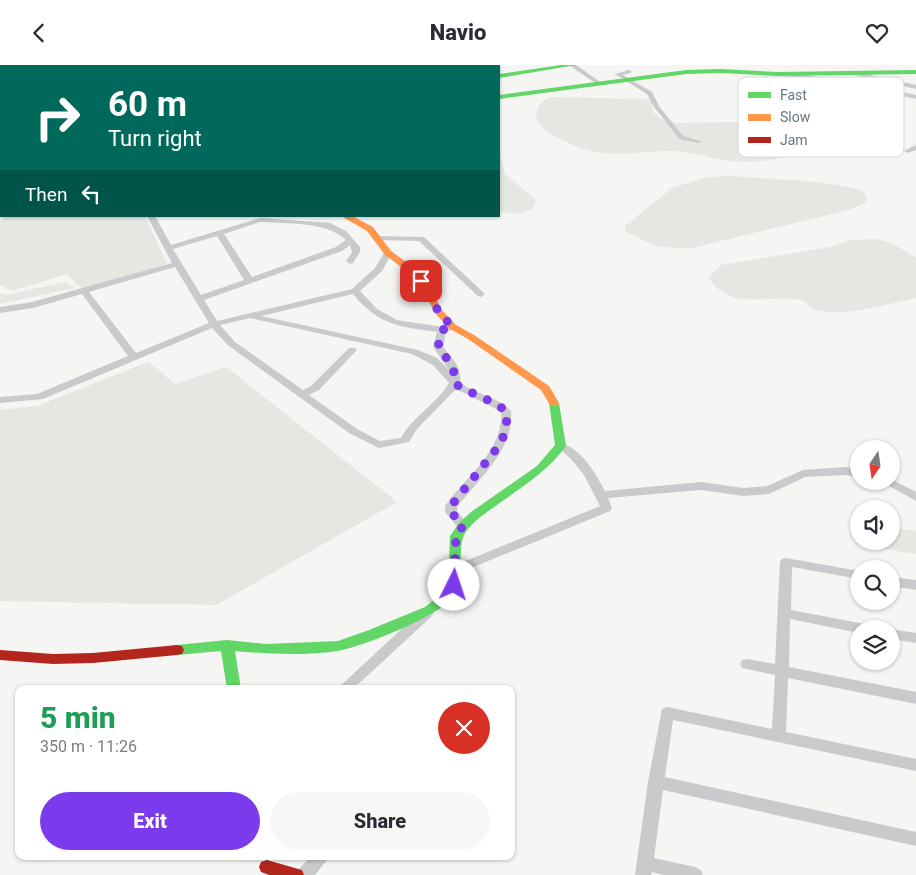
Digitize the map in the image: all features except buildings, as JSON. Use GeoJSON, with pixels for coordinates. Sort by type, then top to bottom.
{"type":"FeatureCollection","features":[{"type":"Feature","properties":{"kind":"main road"},"geometry":{"type":"LineString","coordinates":[[500,76],[572,65]]}},
{"type":"Feature","properties":{"kind":"main road"},"geometry":{"type":"LineString","coordinates":[[500,97],[600,84],[628,77],[719,68],[778,74],[916,72]]}},
{"type":"Feature","properties":{"kind":"main road"},"geometry":{"type":"LineString","coordinates":[[0,655],[53,659],[93,658],[227,645],[266,649],[338,646],[374,634],[430,611],[450,595],[454,585],[456,536],[463,526],[475,515],[541,468],[561,446],[554,400],[545,388],[471,337],[447,329],[428,289],[414,272],[388,253],[370,229],[351,217]]}},
{"type":"Feature","properties":{"kind":"main road"},"geometry":{"type":"LineString","coordinates":[[227,645],[233,685]]}},
{"type":"Feature","properties":{"kind":"main road"},"geometry":{"type":"LineString","coordinates":[[266,866],[296,875]]}},
{"type":"Feature","properties":{"kind":"street"},"geometry":{"type":"LineString","coordinates":[[572,65],[600,84]]}},
{"type":"Feature","properties":{"kind":"street"},"geometry":{"type":"LineString","coordinates":[[851,73],[870,77]]}},
{"type":"Feature","properties":{"kind":"street"},"geometry":{"type":"LineString","coordinates":[[778,74],[804,77]]}},
{"type":"Feature","properties":{"kind":"street"},"geometry":{"type":"LineString","coordinates":[[628,77],[650,93],[656,106],[688,145],[695,150]]}},
{"type":"Feature","properties":{"kind":"street"},"geometry":{"type":"LineString","coordinates":[[684,139],[698,141]]}},
{"type":"Feature","properties":{"kind":"street"},"geometry":{"type":"LineString","coordinates":[[908,151],[916,147]]}},
{"type":"Feature","properties":{"kind":"street"},"geometry":{"type":"LineString","coordinates":[[152,217],[198,299],[214,324],[232,344],[353,431],[380,445],[404,440],[414,426],[441,400],[454,383],[456,376],[452,365],[438,347],[447,329],[395,323],[384,319],[362,301],[355,291]]}},
{"type":"Feature","properties":{"kind":"street"},"geometry":{"type":"LineString","coordinates":[[168,248],[260,219],[267,219],[327,225],[344,233],[356,247],[356,253],[350,261]]}},
{"type":"Feature","properties":{"kind":"street"},"geometry":{"type":"LineString","coordinates":[[218,232],[249,280]]}},
{"type":"Feature","properties":{"kind":"street"},"geometry":{"type":"LineString","coordinates":[[378,238],[420,239],[481,294]]}},
{"type":"Feature","properties":{"kind":"street"},"geometry":{"type":"LineString","coordinates":[[198,299],[338,249],[346,245],[350,240]]}},
{"type":"Feature","properties":{"kind":"street"},"geometry":{"type":"LineString","coordinates":[[0,401],[39,397],[214,324],[251,317],[355,291],[379,269],[388,253]]}},
{"type":"Feature","properties":{"kind":"street"},"geometry":{"type":"LineString","coordinates":[[0,310],[33,305],[85,292],[177,264]]}},
{"type":"Feature","properties":{"kind":"street"},"geometry":{"type":"LineString","coordinates":[[85,292],[134,357]]}},
{"type":"Feature","properties":{"kind":"street"},"geometry":{"type":"LineString","coordinates":[[251,317],[415,352],[428,357],[438,364],[454,383],[464,390],[500,406],[506,411],[507,419],[504,438],[451,506],[451,512],[463,526]]}},
{"type":"Feature","properties":{"kind":"street"},"geometry":{"type":"LineString","coordinates":[[301,395],[315,388],[352,351]]}},
{"type":"Feature","properties":{"kind":"street"},"geometry":{"type":"LineString","coordinates":[[455,570],[606,508],[603,495],[571,451],[561,446]]}},
{"type":"Feature","properties":{"kind":"street"},"geometry":{"type":"LineString","coordinates":[[603,495],[701,486],[743,491],[769,490],[803,474],[850,472]]}},
{"type":"Feature","properties":{"kind":"street"},"geometry":{"type":"LineString","coordinates":[[900,488],[916,497]]}},
{"type":"Feature","properties":{"kind":"street"},"geometry":{"type":"LineString","coordinates":[[779,736],[786,563],[850,574]]}},
{"type":"Feature","properties":{"kind":"street"},"geometry":{"type":"LineString","coordinates":[[900,582],[916,585]]}},
{"type":"Feature","properties":{"kind":"street"},"geometry":{"type":"LineString","coordinates":[[349,685],[430,611]]}},
{"type":"Feature","properties":{"kind":"street"},"geometry":{"type":"LineString","coordinates":[[784,613],[850,626]]}},
{"type":"Feature","properties":{"kind":"street"},"geometry":{"type":"LineString","coordinates":[[900,636],[916,639]]}},
{"type":"Feature","properties":{"kind":"street"},"geometry":{"type":"LineString","coordinates":[[747,664],[916,698]]}},
{"type":"Feature","properties":{"kind":"street"},"geometry":{"type":"LineString","coordinates":[[696,875],[644,869],[667,713],[916,765]]}},
{"type":"Feature","properties":{"kind":"street"},"geometry":{"type":"LineString","coordinates":[[656,782],[916,839]]}},
{"type":"Feature","properties":{"kind":"street"},"geometry":{"type":"LineString","coordinates":[[304,875],[318,860]]}},
{"type":"Feature","properties":{"kind":"shaded area"},"geometry":{"type":"Polygon","coordinates":[[[551,97],[651,100],[653,112],[661,119],[679,123],[738,122],[738,157],[785,157],[744,162],[675,151],[620,154],[584,149],[553,135],[539,124],[536,114],[540,104],[551,97]]]}},
{"type":"Feature","properties":{"kind":"shaded area"},"geometry":{"type":"Polygon","coordinates":[[[500,154],[505,174],[536,200],[532,209],[521,214],[500,212],[500,154]]]}},
{"type":"Feature","properties":{"kind":"shaded area"},"geometry":{"type":"Polygon","coordinates":[[[732,176],[846,186],[862,190],[867,202],[849,210],[692,248],[658,247],[626,232],[625,226],[672,188],[707,177],[732,176]]]}},
{"type":"Feature","properties":{"kind":"shaded area"},"geometry":{"type":"Polygon","coordinates":[[[4,217],[145,217],[167,264],[83,290],[67,274],[12,291],[0,285],[0,222],[4,217]]]}},
{"type":"Feature","properties":{"kind":"shaded area"},"geometry":{"type":"Polygon","coordinates":[[[876,239],[892,243],[916,258],[916,298],[862,310],[828,312],[813,309],[805,301],[801,300],[750,299],[727,295],[717,288],[709,277],[721,265],[830,247],[851,240],[876,239]]]}},
{"type":"Feature","properties":{"kind":"shaded area"},"geometry":{"type":"Polygon","coordinates":[[[66,282],[75,288],[0,304],[0,293],[5,295],[66,282]]]}},
{"type":"Feature","properties":{"kind":"shaded area"},"geometry":{"type":"Polygon","coordinates":[[[148,362],[175,384],[226,367],[397,502],[216,605],[0,601],[0,410],[37,406],[148,362]]]}},
{"type":"Feature","properties":{"kind":"shaded area"},"geometry":{"type":"Polygon","coordinates":[[[900,529],[916,531],[916,554],[891,550],[900,550],[900,529]]]}},
{"type":"Feature","properties":{"kind":"traffic: fast"},"geometry":{"type":"LineString","coordinates":[[500,76],[573,65]]}},
{"type":"Feature","properties":{"kind":"traffic: fast"},"geometry":{"type":"LineString","coordinates":[[500,97],[686,72],[721,71],[778,74],[916,72]]}},
{"type":"Feature","properties":{"kind":"traffic: fast"},"geometry":{"type":"LineString","coordinates":[[177,650],[227,645],[266,649],[338,646],[374,634],[430,610],[450,594],[454,585],[456,536],[463,526],[475,515],[541,468],[561,446],[554,403]]}},
{"type":"Feature","properties":{"kind":"traffic: fast"},"geometry":{"type":"LineString","coordinates":[[227,645],[233,685]]}},
{"type":"Feature","properties":{"kind":"traffic: slow"},"geometry":{"type":"LineString","coordinates":[[347,217],[370,229],[388,253],[414,272],[428,289],[437,310],[453,327],[471,337],[545,388],[554,403]]}},
{"type":"Feature","properties":{"kind":"traffic: jam"},"geometry":{"type":"LineString","coordinates":[[0,655],[53,659],[93,658],[177,650]]}},
{"type":"Feature","properties":{"kind":"traffic: jam"},"geometry":{"type":"LineString","coordinates":[[267,867],[296,875]]}},
{"type":"Feature","properties":{"kind":"route"},"geometry":{"type":"LineString","coordinates":[[421,281],[428,289],[437,309],[452,327],[442,330],[438,347],[452,365],[456,376],[454,383],[482,399],[500,406],[506,411],[507,419],[504,438],[451,506],[451,512],[463,526],[456,536],[454,585]]}}]}
